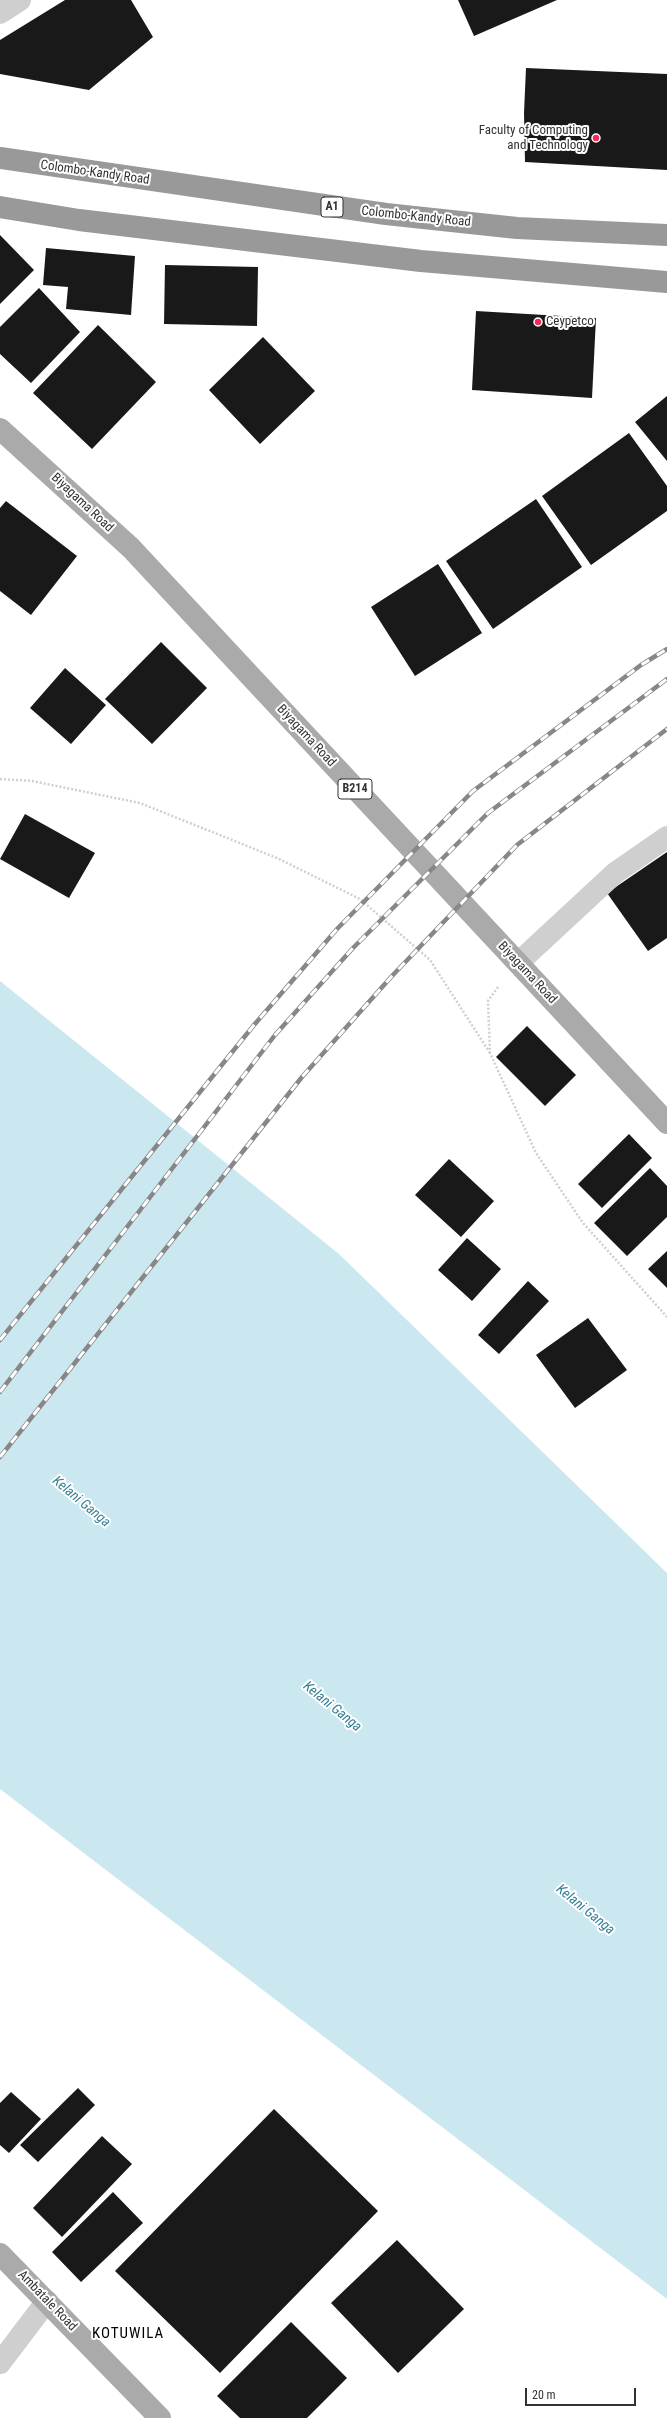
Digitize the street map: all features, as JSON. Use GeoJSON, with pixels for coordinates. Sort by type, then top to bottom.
{"type":"FeatureCollection","features":[{"type":"Feature","properties":{"kind":"highway","name":"Colombo-Kandy Road"},"geometry":{"type":"LineString","coordinates":[[0,158],[386,214],[517,228],[667,235]]}},
{"type":"Feature","properties":{"kind":"highway"},"geometry":{"type":"LineString","coordinates":[[0,207],[79,220],[421,261],[667,282]]}},
{"type":"Feature","properties":{"kind":"main road","name":"Biyagama Road"},"geometry":{"type":"LineString","coordinates":[[0,417],[37,462]]}},
{"type":"Feature","properties":{"kind":"main road","name":"Biyagama Road"},"geometry":{"type":"LineString","coordinates":[[0,429],[131,548],[667,1123]]}},
{"type":"Feature","properties":{"kind":"main road","name":"Ambatale Road"},"geometry":{"type":"LineString","coordinates":[[0,2254],[160,2418]]}},
{"type":"Feature","properties":{"kind":"street"},"geometry":{"type":"LineString","coordinates":[[0,13],[20,0]]}},
{"type":"Feature","properties":{"kind":"street"},"geometry":{"type":"LineString","coordinates":[[518,963],[615,874],[667,836]]}},
{"type":"Feature","properties":{"kind":"street"},"geometry":{"type":"LineString","coordinates":[[0,2363],[47,2301]]}},
{"type":"Feature","properties":{"kind":"path"},"geometry":{"type":"LineString","coordinates":[[0,779],[32,781],[140,803],[277,858],[360,899],[430,960],[490,1053],[536,1153],[582,1223],[667,1317]]}},
{"type":"Feature","properties":{"kind":"path"},"geometry":{"type":"LineString","coordinates":[[490,1053],[488,1001],[518,963]]}},
{"type":"Feature","properties":{"kind":"water","name":"Kelani Ganga"},"geometry":{"type":"Polygon","coordinates":[[[0,981],[339,1254],[667,1573],[667,2299],[0,1789],[0,981]]]}},
{"type":"Feature","properties":{"kind":"building"},"geometry":{"type":"Polygon","coordinates":[[[65,0],[131,0],[153,37],[89,90],[0,74],[0,40],[65,0]]]}},
{"type":"Feature","properties":{"kind":"building"},"geometry":{"type":"Polygon","coordinates":[[[458,0],[557,0],[474,36],[458,0]]]}},
{"type":"Feature","properties":{"kind":"building","name":"Faculty of Computing and Technology"},"geometry":{"type":"Polygon","coordinates":[[[526,68],[667,74],[667,170],[525,162],[524,113],[526,68]]]}},
{"type":"Feature","properties":{"kind":"building"},"geometry":{"type":"Polygon","coordinates":[[[0,235],[34,270],[0,304],[0,235]]]}},
{"type":"Feature","properties":{"kind":"building"},"geometry":{"type":"Polygon","coordinates":[[[46,248],[135,256],[131,315],[66,309],[68,287],[43,285],[46,248]]]}},
{"type":"Feature","properties":{"kind":"building"},"geometry":{"type":"Polygon","coordinates":[[[165,265],[258,267],[257,326],[164,324],[165,265]]]}},
{"type":"Feature","properties":{"kind":"building"},"geometry":{"type":"Polygon","coordinates":[[[39,288],[80,332],[31,383],[0,354],[0,327],[39,288]]]}},
{"type":"Feature","properties":{"kind":"building"},"geometry":{"type":"Polygon","coordinates":[[[476,311],[596,318],[592,398],[472,390],[476,311]]]}},
{"type":"Feature","properties":{"kind":"building"},"geometry":{"type":"Polygon","coordinates":[[[98,325],[156,382],[92,449],[33,393],[98,325]]]}},
{"type":"Feature","properties":{"kind":"building"},"geometry":{"type":"Polygon","coordinates":[[[263,337],[315,391],[260,444],[209,390],[263,337]]]}},
{"type":"Feature","properties":{"kind":"building"},"geometry":{"type":"Polygon","coordinates":[[[667,396],[667,461],[635,422],[667,396]]]}},
{"type":"Feature","properties":{"kind":"building"},"geometry":{"type":"Polygon","coordinates":[[[629,433],[667,486],[667,511],[591,565],[542,496],[629,433]]]}},
{"type":"Feature","properties":{"kind":"building"},"geometry":{"type":"Polygon","coordinates":[[[536,499],[582,567],[493,629],[446,561],[536,499]]]}},
{"type":"Feature","properties":{"kind":"building"},"geometry":{"type":"Polygon","coordinates":[[[6,501],[77,556],[31,615],[0,591],[0,508],[6,501]]]}},
{"type":"Feature","properties":{"kind":"building"},"geometry":{"type":"Polygon","coordinates":[[[438,564],[482,633],[415,676],[371,607],[438,564]]]}},
{"type":"Feature","properties":{"kind":"building"},"geometry":{"type":"Polygon","coordinates":[[[161,642],[207,688],[152,744],[105,699],[161,642]]]}},
{"type":"Feature","properties":{"kind":"building"},"geometry":{"type":"Polygon","coordinates":[[[65,668],[106,705],[71,744],[30,708],[65,668]]]}},
{"type":"Feature","properties":{"kind":"building"},"geometry":{"type":"Polygon","coordinates":[[[25,814],[95,853],[69,898],[0,859],[25,814]]]}},
{"type":"Feature","properties":{"kind":"building"},"geometry":{"type":"Polygon","coordinates":[[[667,852],[667,938],[648,951],[607,893],[667,852]]]}},
{"type":"Feature","properties":{"kind":"building"},"geometry":{"type":"Polygon","coordinates":[[[527,1026],[576,1075],[545,1106],[496,1057],[527,1026]]]}},
{"type":"Feature","properties":{"kind":"building"},"geometry":{"type":"Polygon","coordinates":[[[629,1134],[652,1158],[602,1208],[578,1184],[629,1134]]]}},
{"type":"Feature","properties":{"kind":"building"},"geometry":{"type":"Polygon","coordinates":[[[449,1159],[494,1201],[461,1237],[415,1195],[449,1159]]]}},
{"type":"Feature","properties":{"kind":"building"},"geometry":{"type":"Polygon","coordinates":[[[650,1168],[667,1186],[667,1217],[627,1256],[594,1223],[650,1168]]]}},
{"type":"Feature","properties":{"kind":"building"},"geometry":{"type":"Polygon","coordinates":[[[467,1238],[501,1269],[472,1301],[438,1270],[467,1238]]]}},
{"type":"Feature","properties":{"kind":"building"},"geometry":{"type":"Polygon","coordinates":[[[667,1251],[667,1288],[648,1269],[667,1251]]]}},
{"type":"Feature","properties":{"kind":"building"},"geometry":{"type":"Polygon","coordinates":[[[528,1281],[549,1301],[499,1354],[478,1335],[528,1281]]]}},
{"type":"Feature","properties":{"kind":"building"},"geometry":{"type":"Polygon","coordinates":[[[588,1318],[627,1370],[575,1408],[536,1355],[588,1318]]]}},
{"type":"Feature","properties":{"kind":"building"},"geometry":{"type":"Polygon","coordinates":[[[78,2088],[95,2105],[38,2162],[20,2145],[78,2088]]]}},
{"type":"Feature","properties":{"kind":"building"},"geometry":{"type":"Polygon","coordinates":[[[11,2092],[41,2119],[9,2153],[0,2145],[0,2103],[11,2092]]]}},
{"type":"Feature","properties":{"kind":"building"},"geometry":{"type":"Polygon","coordinates":[[[274,2109],[378,2211],[220,2373],[115,2271],[274,2109]]]}},
{"type":"Feature","properties":{"kind":"building"},"geometry":{"type":"Polygon","coordinates":[[[102,2136],[132,2164],[62,2237],[33,2208],[102,2136]]]}},
{"type":"Feature","properties":{"kind":"building"},"geometry":{"type":"Polygon","coordinates":[[[113,2192],[143,2223],[81,2282],[52,2252],[113,2192]]]}},
{"type":"Feature","properties":{"kind":"building"},"geometry":{"type":"Polygon","coordinates":[[[397,2240],[464,2309],[398,2373],[331,2303],[397,2240]]]}},
{"type":"Feature","properties":{"kind":"building"},"geometry":{"type":"Polygon","coordinates":[[[291,2322],[347,2378],[307,2418],[240,2418],[217,2396],[291,2322]]]}},
{"type":"Feature","properties":{"kind":"railway"},"geometry":{"type":"LineString","coordinates":[[0,1340],[254,1025],[337,929],[473,791],[641,665],[667,649]]}},
{"type":"Feature","properties":{"kind":"railway"},"geometry":{"type":"LineString","coordinates":[[0,1392],[275,1035],[353,948],[488,813],[667,679]]}},
{"type":"Feature","properties":{"kind":"railway"},"geometry":{"type":"LineString","coordinates":[[0,1457],[302,1077],[392,976],[517,845],[667,729]]}},
{"type":"Feature","properties":{"kind":"place","name":"Faculty of Computing and Technology"},"geometry":{"type":"Point","coordinates":[596,138]}},
{"type":"Feature","properties":{"kind":"place","name":"Ceypetco"},"geometry":{"type":"Point","coordinates":[538,322]}},
{"type":"Feature","properties":{"kind":"district","name":"KOTUWILA"},"geometry":{"type":"Point","coordinates":[128,2334]}}]}
